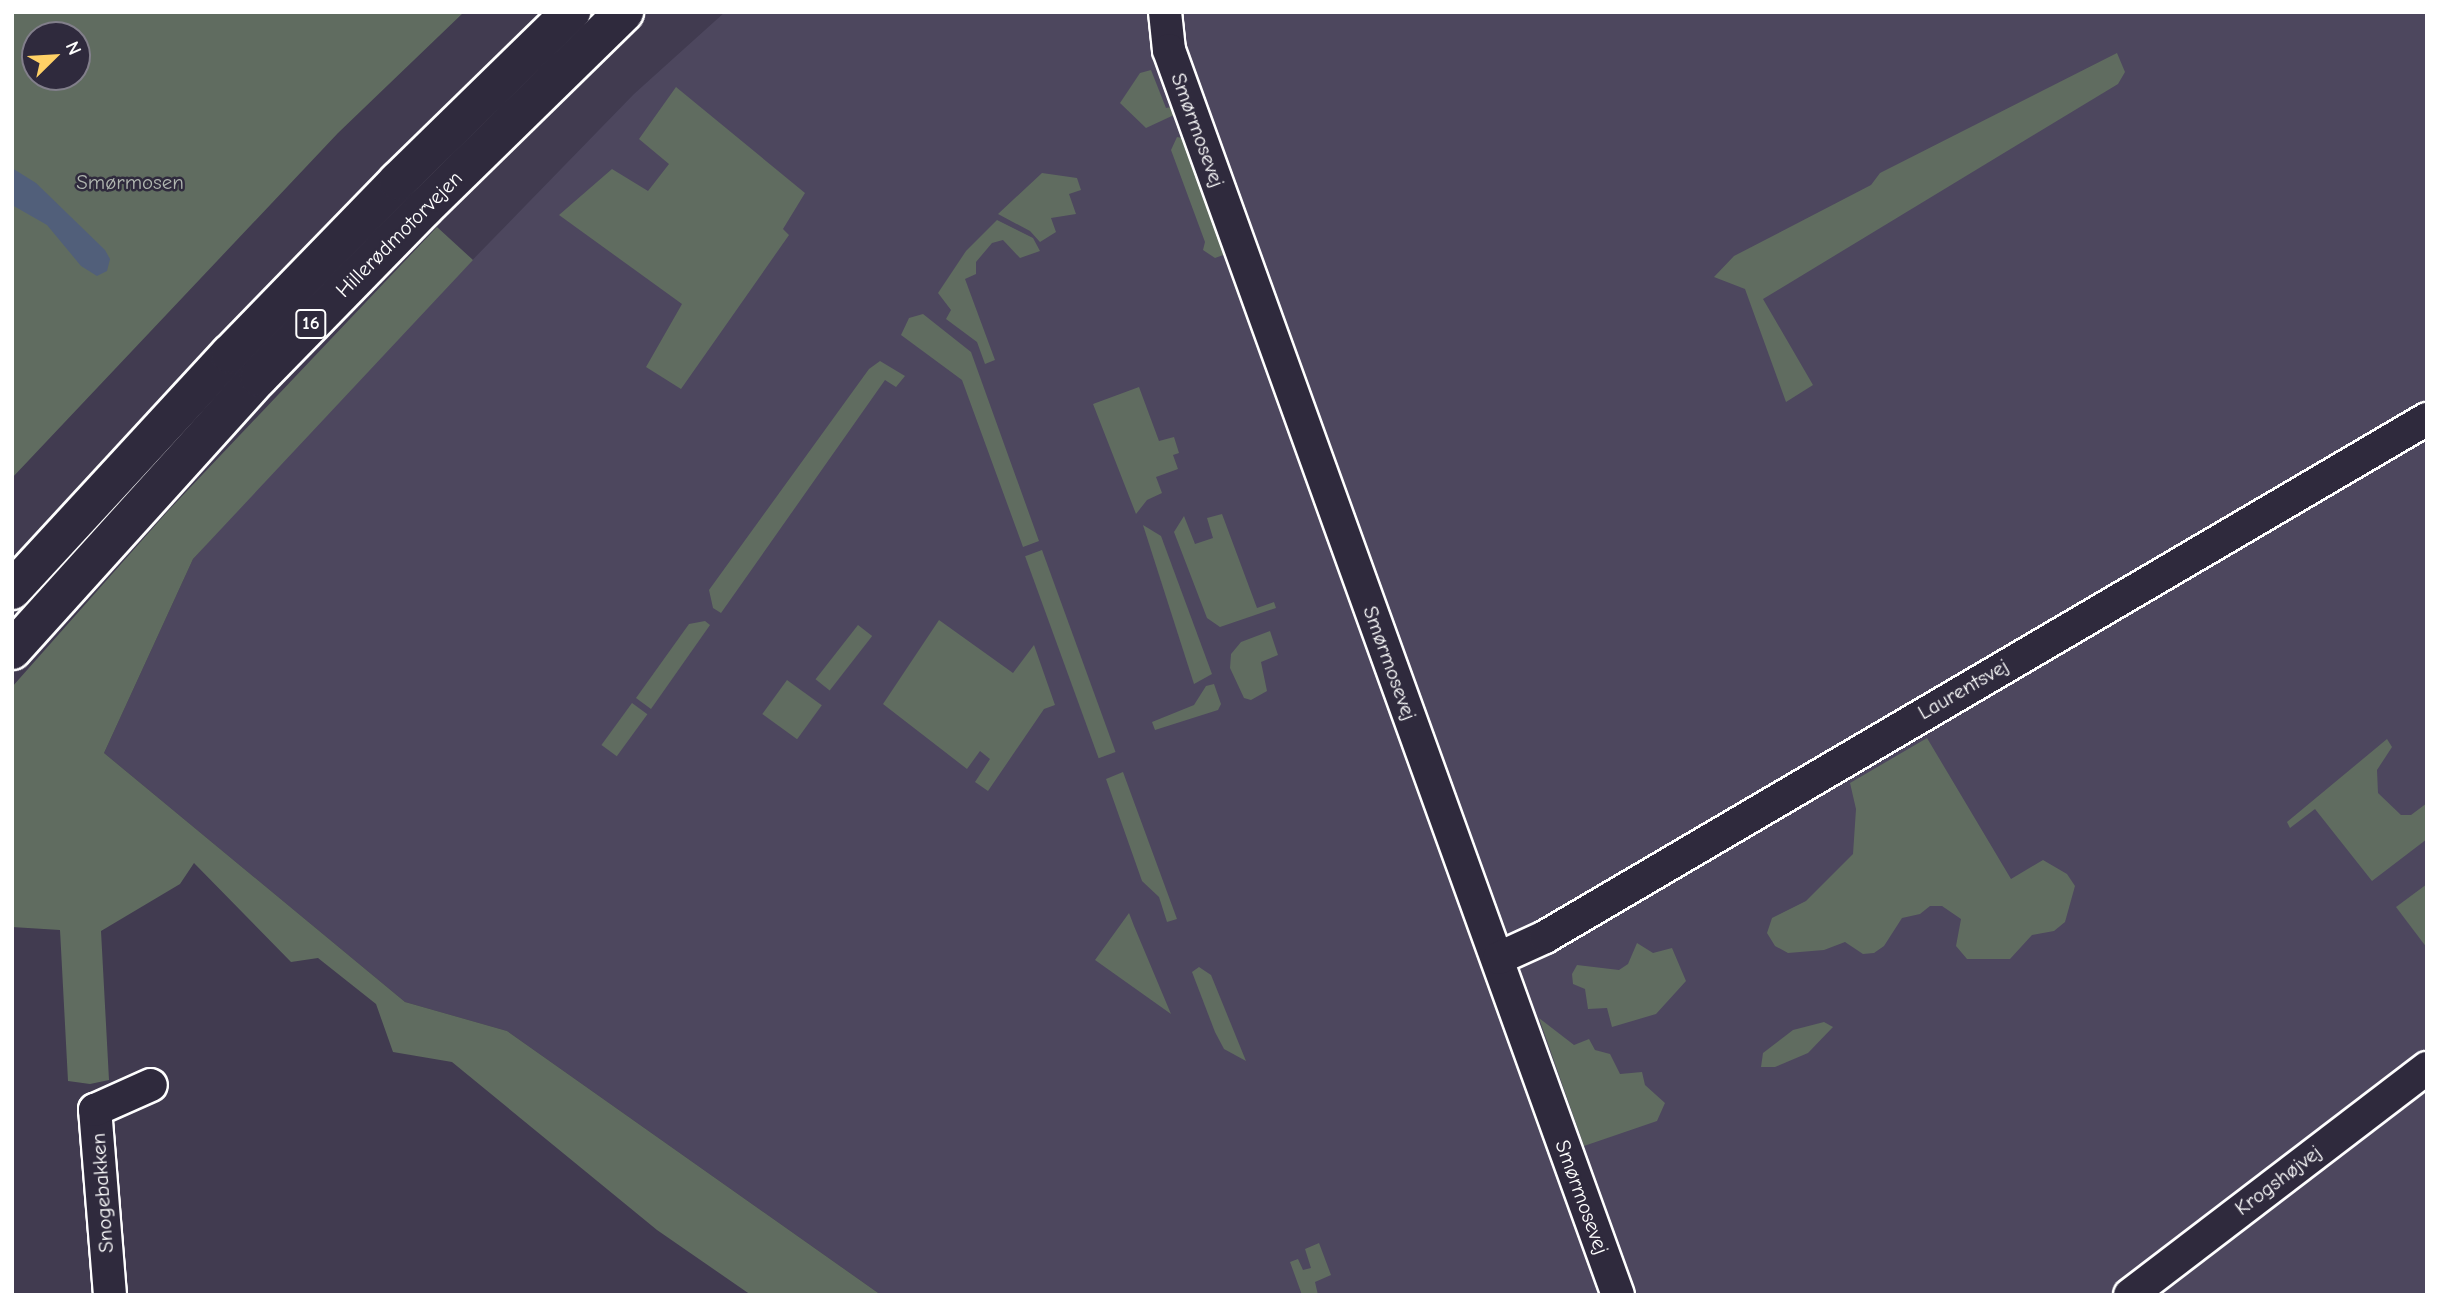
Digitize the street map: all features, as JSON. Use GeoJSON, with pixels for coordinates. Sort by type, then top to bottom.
{"type":"FeatureCollection","features":[{"type":"Feature","properties":{"kind":"highway","name":"Hillerødmotorvejen"},"geometry":{"type":"LineString","coordinates":[[12,590],[249,334],[571,12]]}},
{"type":"Feature","properties":{"kind":"highway","name":"Hillerødmotorvejen"},"geometry":{"type":"LineString","coordinates":[[12,650],[259,377],[424,208],[624,12]]}},
{"type":"Feature","properties":{"kind":"street","name":"Smørmosevej"},"geometry":{"type":"LineString","coordinates":[[1165,22],[1618,1295]]}},
{"type":"Feature","properties":{"kind":"street","name":"Laurentsvej"},"geometry":{"type":"LineString","coordinates":[[1499,958],[1545,937],[2427,419]]}},
{"type":"Feature","properties":{"kind":"street","name":"Krogshøjvej"},"geometry":{"type":"LineString","coordinates":[[2130,1295],[2427,1068]]}},
{"type":"Feature","properties":{"kind":"street","name":"Snogebakken"},"geometry":{"type":"LineString","coordinates":[[110,1295],[96,1110],[151,1085]]}},
{"type":"Feature","properties":{"kind":"shaded area"},"geometry":{"type":"Polygon","coordinates":[[[725,12],[2427,12],[2427,1295],[881,1295],[507,1031],[405,1002],[104,753],[193,559],[343,393],[634,94],[725,12]]]}},
{"type":"Feature","properties":{"kind":"green space","name":"Smørmosen"},"geometry":{"type":"Polygon","coordinates":[[[12,12],[464,12],[338,133],[12,478],[12,12]]]}},
{"type":"Feature","properties":{"kind":"green space"},"geometry":{"type":"Polygon","coordinates":[[[2117,53],[2125,72],[2118,84],[1763,299],[1813,385],[1786,402],[1745,289],[1714,277],[1734,256],[1871,185],[1880,173],[2117,53]]]}},
{"type":"Feature","properties":{"kind":"green space"},"geometry":{"type":"Polygon","coordinates":[[[1151,70],[1166,108],[1171,107],[1174,115],[1146,128],[1120,103],[1140,73],[1151,70]]]}},
{"type":"Feature","properties":{"kind":"green space"},"geometry":{"type":"Polygon","coordinates":[[[676,87],[805,193],[783,229],[789,235],[681,389],[646,367],[682,304],[559,215],[612,169],[648,191],[669,164],[639,139],[676,87]]]}},
{"type":"Feature","properties":{"kind":"green space"},"geometry":{"type":"Polygon","coordinates":[[[1177,137],[1182,138],[1226,254],[1215,258],[1203,250],[1205,242],[1171,150],[1177,137]]]}},
{"type":"Feature","properties":{"kind":"green space"},"geometry":{"type":"Polygon","coordinates":[[[1042,173],[1077,178],[1081,190],[1069,194],[1076,214],[1051,218],[1056,232],[1040,242],[1030,231],[998,214],[1042,173]]]}},
{"type":"Feature","properties":{"kind":"green space"},"geometry":{"type":"Polygon","coordinates":[[[997,220],[1033,238],[1040,251],[1020,258],[1003,240],[992,243],[976,262],[976,274],[965,279],[995,360],[985,364],[977,342],[946,319],[951,310],[938,293],[966,251],[997,220]]]}},
{"type":"Feature","properties":{"kind":"green space"},"geometry":{"type":"Polygon","coordinates":[[[437,227],[473,260],[193,559],[104,753],[405,1002],[507,1031],[881,1295],[751,1295],[657,1230],[452,1062],[393,1052],[376,1004],[318,958],[291,962],[194,863],[180,884],[101,931],[109,1080],[90,1084],[68,1081],[60,930],[12,927],[12,687],[167,512],[437,227]]]}},
{"type":"Feature","properties":{"kind":"green space"},"geometry":{"type":"Polygon","coordinates":[[[923,314],[971,352],[1039,541],[1023,547],[962,380],[901,335],[909,318],[923,314]]]}},
{"type":"Feature","properties":{"kind":"green space"},"geometry":{"type":"Polygon","coordinates":[[[880,361],[905,376],[896,387],[885,380],[721,613],[713,608],[709,590],[869,369],[880,361]]]}},
{"type":"Feature","properties":{"kind":"green space"},"geometry":{"type":"Polygon","coordinates":[[[1139,387],[1159,441],[1174,437],[1179,453],[1173,455],[1178,469],[1156,477],[1162,493],[1147,500],[1136,514],[1093,404],[1139,387]]]}},
{"type":"Feature","properties":{"kind":"green space"},"geometry":{"type":"Polygon","coordinates":[[[1222,514],[1257,608],[1274,602],[1276,608],[1220,627],[1207,618],[1174,532],[1184,516],[1195,544],[1213,538],[1207,518],[1222,514]]]}},
{"type":"Feature","properties":{"kind":"green space"},"geometry":{"type":"Polygon","coordinates":[[[1143,525],[1161,536],[1212,674],[1194,684],[1143,525]]]}},
{"type":"Feature","properties":{"kind":"green space"},"geometry":{"type":"Polygon","coordinates":[[[1042,550],[1116,752],[1099,758],[1025,556],[1042,550]]]}},
{"type":"Feature","properties":{"kind":"green space"},"geometry":{"type":"Polygon","coordinates":[[[939,620],[1013,673],[1034,645],[1055,705],[1044,709],[988,791],[975,782],[990,759],[980,751],[967,769],[883,704],[939,620]]]}},
{"type":"Feature","properties":{"kind":"green space"},"geometry":{"type":"Polygon","coordinates":[[[705,621],[710,625],[651,709],[636,698],[689,624],[705,621]]]}},
{"type":"Feature","properties":{"kind":"green space"},"geometry":{"type":"Polygon","coordinates":[[[858,625],[872,636],[830,690],[816,679],[858,625]]]}},
{"type":"Feature","properties":{"kind":"green space"},"geometry":{"type":"Polygon","coordinates":[[[1270,631],[1278,655],[1261,662],[1267,691],[1251,700],[1244,698],[1230,668],[1231,654],[1241,642],[1270,631]]]}},
{"type":"Feature","properties":{"kind":"green space"},"geometry":{"type":"Polygon","coordinates":[[[787,680],[822,705],[797,739],[762,714],[787,680]]]}},
{"type":"Feature","properties":{"kind":"green space"},"geometry":{"type":"Polygon","coordinates":[[[1214,684],[1221,704],[1218,710],[1155,730],[1152,722],[1194,705],[1206,686],[1214,684]]]}},
{"type":"Feature","properties":{"kind":"green space"},"geometry":{"type":"Polygon","coordinates":[[[632,703],[647,714],[617,756],[601,745],[632,703]]]}},
{"type":"Feature","properties":{"kind":"green space"},"geometry":{"type":"Polygon","coordinates":[[[1927,738],[2011,879],[2043,860],[2067,874],[2075,886],[2065,922],[2054,931],[2032,935],[2010,959],[1967,959],[1956,946],[1961,919],[1942,906],[1930,906],[1920,914],[1902,918],[1884,946],[1874,953],[1863,954],[1845,942],[1824,950],[1788,953],[1775,946],[1767,933],[1772,918],[1806,901],[1853,854],[1856,809],[1850,783],[1927,738]]]}},
{"type":"Feature","properties":{"kind":"green space"},"geometry":{"type":"Polygon","coordinates":[[[2387,739],[2392,747],[2377,770],[2378,793],[2401,815],[2411,815],[2427,803],[2427,839],[2372,881],[2315,809],[2290,828],[2287,822],[2387,739]]]}},
{"type":"Feature","properties":{"kind":"green space"},"geometry":{"type":"Polygon","coordinates":[[[1123,772],[1177,919],[1167,922],[1159,897],[1142,881],[1106,779],[1123,772]]]}},
{"type":"Feature","properties":{"kind":"green space"},"geometry":{"type":"Polygon","coordinates":[[[2427,884],[2427,948],[2396,907],[2427,884]]]}},
{"type":"Feature","properties":{"kind":"green space"},"geometry":{"type":"Polygon","coordinates":[[[1129,913],[1134,926],[1171,1014],[1095,960],[1129,913]]]}},
{"type":"Feature","properties":{"kind":"green space"},"geometry":{"type":"Polygon","coordinates":[[[1637,943],[1653,953],[1672,948],[1686,981],[1656,1014],[1612,1027],[1607,1008],[1588,1009],[1585,989],[1573,984],[1572,974],[1577,965],[1619,970],[1628,964],[1637,943]]]}},
{"type":"Feature","properties":{"kind":"green space"},"geometry":{"type":"Polygon","coordinates":[[[1199,967],[1211,975],[1246,1061],[1224,1049],[1215,1032],[1192,972],[1199,967]]]}},
{"type":"Feature","properties":{"kind":"green space"},"geometry":{"type":"Polygon","coordinates":[[[1539,1018],[1574,1045],[1589,1039],[1595,1050],[1610,1054],[1620,1074],[1642,1072],[1645,1085],[1665,1103],[1657,1121],[1584,1146],[1539,1018]]]}},
{"type":"Feature","properties":{"kind":"green space"},"geometry":{"type":"Polygon","coordinates":[[[1824,1022],[1833,1027],[1808,1053],[1775,1067],[1761,1067],[1763,1053],[1793,1030],[1824,1022]]]}},
{"type":"Feature","properties":{"kind":"green space"},"geometry":{"type":"Polygon","coordinates":[[[1319,1243],[1331,1275],[1315,1282],[1318,1295],[1302,1295],[1290,1262],[1298,1259],[1303,1270],[1311,1268],[1305,1249],[1319,1243]]]}},
{"type":"Feature","properties":{"kind":"water"},"geometry":{"type":"Polygon","coordinates":[[[12,168],[36,183],[105,250],[110,259],[107,271],[97,276],[81,266],[47,225],[12,205],[12,168]]]}}]}
